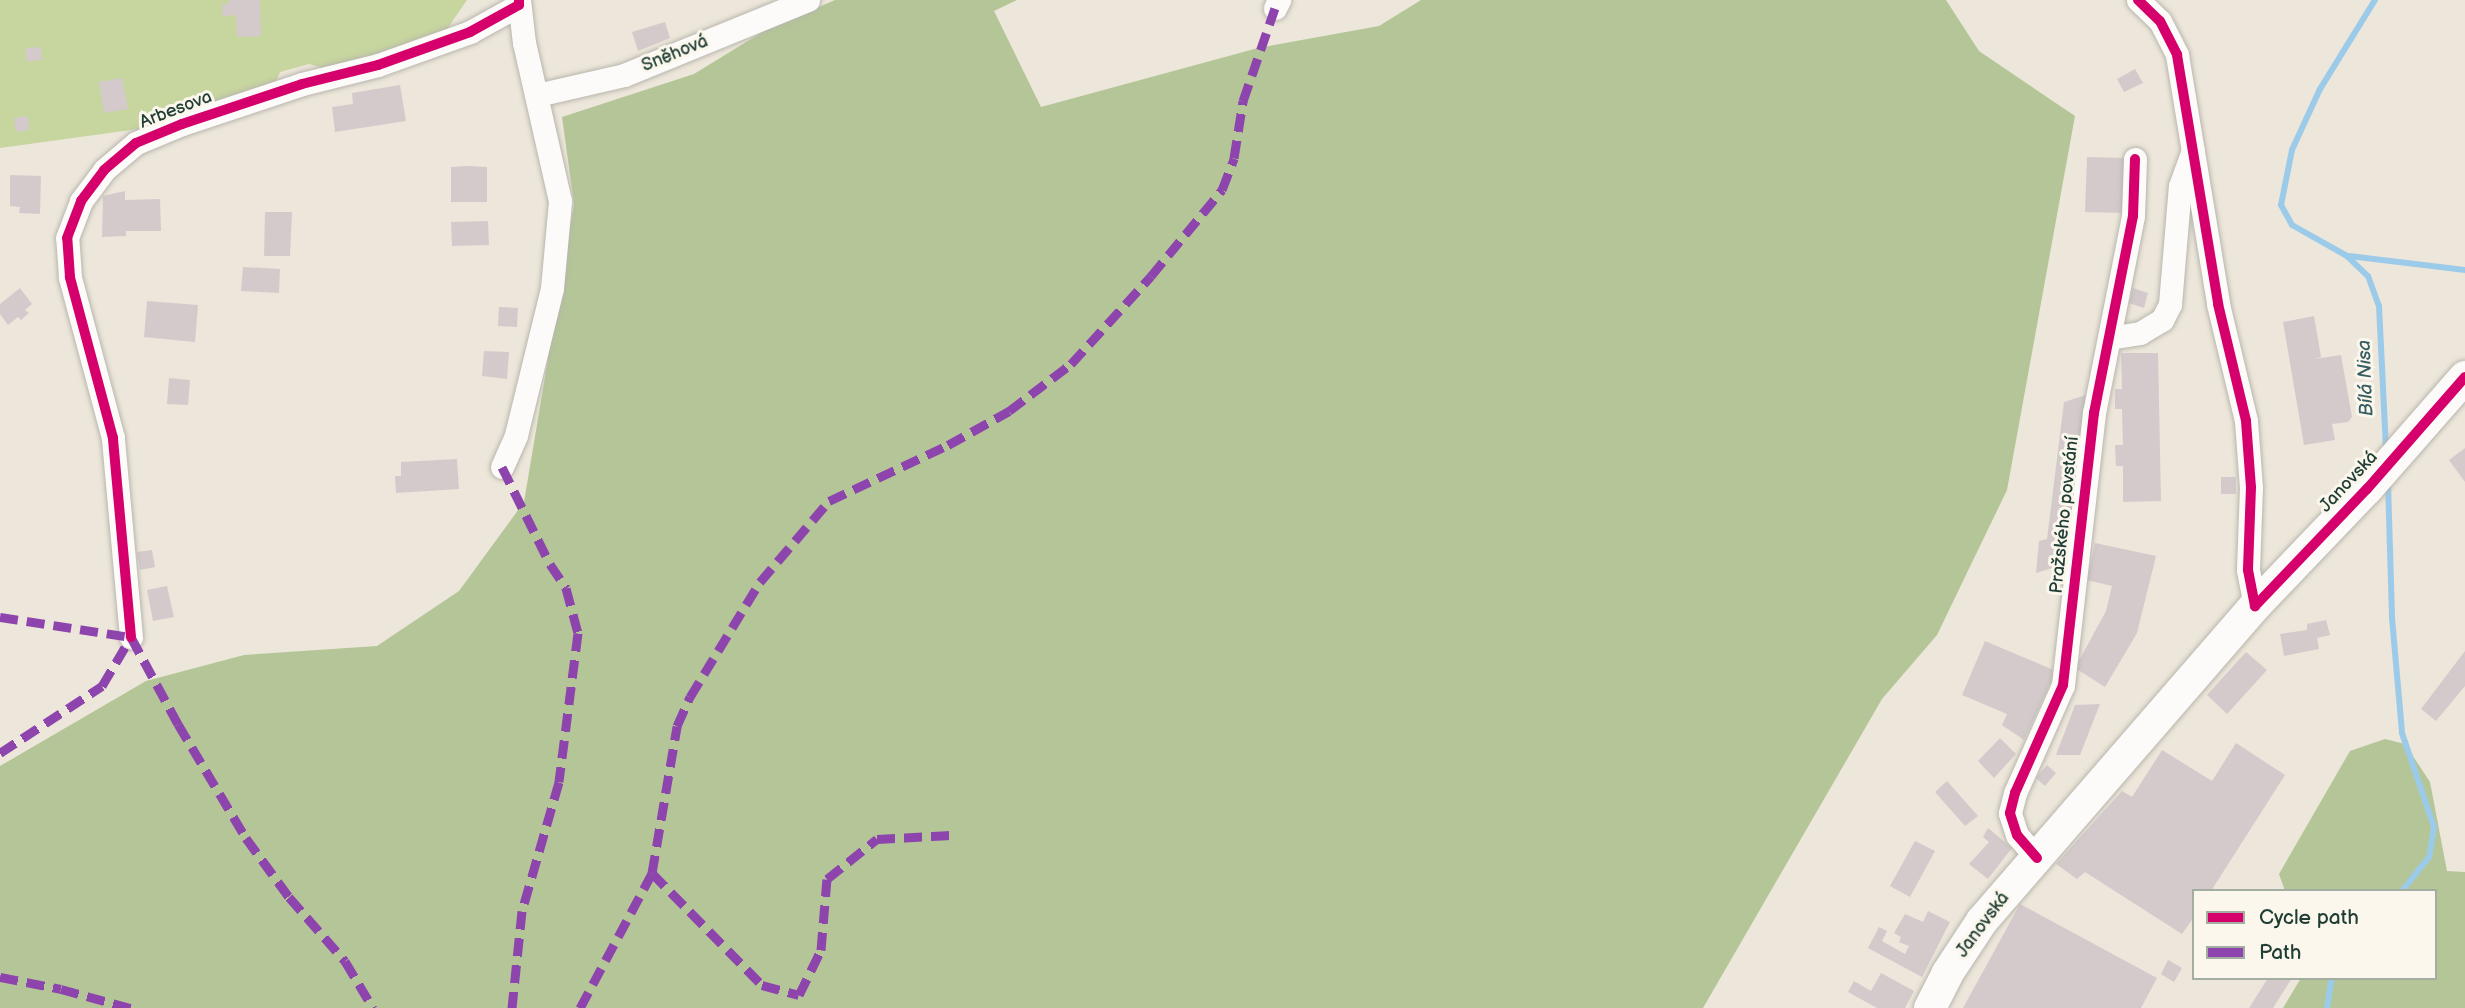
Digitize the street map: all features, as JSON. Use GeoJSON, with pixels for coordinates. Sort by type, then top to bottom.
{"type":"FeatureCollection","features":[{"type":"Feature","properties":{"kind":"street","name":"Sněhová"},"geometry":{"type":"LineString","coordinates":[[537,95],[624,75],[808,0]]}},
{"type":"Feature","properties":{"kind":"street"},"geometry":{"type":"LineString","coordinates":[[2138,0],[2160,21],[2177,55],[2218,304],[2246,421],[2251,487],[2248,570],[2255,606]]}},
{"type":"Feature","properties":{"kind":"street","name":"Arbesova"},"geometry":{"type":"LineString","coordinates":[[131,636],[113,438],[69,277],[67,238],[80,201],[104,170],[136,144],[182,124],[302,84],[378,65],[470,32],[519,3],[560,201],[552,288],[516,435],[502,467]]}},
{"type":"Feature","properties":{"kind":"street"},"geometry":{"type":"LineString","coordinates":[[2109,338],[2140,333],[2162,320],[2170,304],[2180,186],[2194,148]]}},
{"type":"Feature","properties":{"kind":"street","name":"Pražského povstání"},"geometry":{"type":"LineString","coordinates":[[2037,858],[2017,835],[2010,813],[2015,793],[2063,685],[2094,413],[2133,216],[2135,159]]}},
{"type":"Feature","properties":{"kind":"street","name":"Janovská"},"geometry":{"type":"LineString","coordinates":[[1930,1008],[1947,974],[1982,921],[2255,606],[2367,489],[2465,377]]}},
{"type":"Feature","properties":{"kind":"green space"},"geometry":{"type":"Polygon","coordinates":[[[0,0],[467,0],[443,35],[326,69],[309,64],[280,72],[275,84],[160,126],[0,148],[0,0]]]}},
{"type":"Feature","properties":{"kind":"green space"},"geometry":{"type":"Polygon","coordinates":[[[835,0],[1017,0],[994,11],[1041,107],[1258,48],[1379,26],[1421,0],[1946,0],[1979,51],[2075,116],[2007,490],[1937,635],[1882,699],[1703,1008],[0,1008],[0,766],[146,681],[244,655],[377,646],[459,591],[524,502],[574,204],[562,117],[694,74],[764,31],[835,0]]]}},
{"type":"Feature","properties":{"kind":"green space"},"geometry":{"type":"Polygon","coordinates":[[[2385,739],[2405,744],[2430,782],[2447,871],[2465,872],[2465,1008],[2283,1008],[2300,980],[2437,980],[2437,889],[2284,889],[2279,874],[2350,751],[2385,739]]]}},
{"type":"Feature","properties":{"kind":"building"},"geometry":{"type":"Polygon","coordinates":[[[229,0],[260,0],[261,36],[237,37],[236,15],[223,16],[222,4],[229,4],[229,0]]]}},
{"type":"Feature","properties":{"kind":"building"},"geometry":{"type":"Polygon","coordinates":[[[665,22],[670,38],[638,51],[632,32],[665,22]]]}},
{"type":"Feature","properties":{"kind":"building"},"geometry":{"type":"Polygon","coordinates":[[[41,47],[42,60],[26,61],[26,48],[41,47]]]}},
{"type":"Feature","properties":{"kind":"building"},"geometry":{"type":"Polygon","coordinates":[[[2135,69],[2143,83],[2124,92],[2117,79],[2135,69]]]}},
{"type":"Feature","properties":{"kind":"building"},"geometry":{"type":"Polygon","coordinates":[[[122,78],[128,109],[104,113],[99,82],[122,78]]]}},
{"type":"Feature","properties":{"kind":"building"},"geometry":{"type":"Polygon","coordinates":[[[400,85],[406,121],[335,132],[332,107],[353,104],[352,93],[400,85]]]}},
{"type":"Feature","properties":{"kind":"building"},"geometry":{"type":"Polygon","coordinates":[[[28,116],[29,130],[16,132],[14,118],[28,116]]]}},
{"type":"Feature","properties":{"kind":"building"},"geometry":{"type":"Polygon","coordinates":[[[2087,157],[2125,158],[2123,213],[2085,212],[2087,157]]]}},
{"type":"Feature","properties":{"kind":"building"},"geometry":{"type":"Polygon","coordinates":[[[451,167],[487,167],[487,202],[451,202],[451,167]]]}},
{"type":"Feature","properties":{"kind":"building"},"geometry":{"type":"Polygon","coordinates":[[[10,175],[41,176],[40,214],[19,213],[20,207],[10,206],[10,175]]]}},
{"type":"Feature","properties":{"kind":"building"},"geometry":{"type":"Polygon","coordinates":[[[125,191],[125,200],[160,199],[161,231],[126,231],[126,236],[102,237],[103,196],[125,191]]]}},
{"type":"Feature","properties":{"kind":"building"},"geometry":{"type":"Polygon","coordinates":[[[265,212],[292,212],[290,256],[264,256],[265,212]]]}},
{"type":"Feature","properties":{"kind":"building"},"geometry":{"type":"Polygon","coordinates":[[[488,221],[489,245],[452,246],[451,222],[488,221]]]}},
{"type":"Feature","properties":{"kind":"building"},"geometry":{"type":"Polygon","coordinates":[[[243,267],[280,269],[279,293],[241,291],[243,267]]]}},
{"type":"Feature","properties":{"kind":"building"},"geometry":{"type":"Polygon","coordinates":[[[20,288],[32,304],[25,310],[29,313],[21,320],[18,317],[8,325],[0,314],[0,304],[20,288]]]}},
{"type":"Feature","properties":{"kind":"building"},"geometry":{"type":"Polygon","coordinates":[[[2133,288],[2148,293],[2144,308],[2129,303],[2133,288]]]}},
{"type":"Feature","properties":{"kind":"building"},"geometry":{"type":"Polygon","coordinates":[[[147,301],[198,305],[195,342],[144,337],[147,301]]]}},
{"type":"Feature","properties":{"kind":"building"},"geometry":{"type":"Polygon","coordinates":[[[499,307],[518,308],[517,327],[498,326],[499,307]]]}},
{"type":"Feature","properties":{"kind":"building"},"geometry":{"type":"Polygon","coordinates":[[[2314,316],[2321,357],[2314,359],[2341,355],[2352,417],[2348,422],[2332,424],[2335,440],[2304,445],[2283,322],[2314,316]]]}},
{"type":"Feature","properties":{"kind":"building"},"geometry":{"type":"Polygon","coordinates":[[[484,351],[509,352],[507,379],[482,376],[484,351]]]}},
{"type":"Feature","properties":{"kind":"building"},"geometry":{"type":"Polygon","coordinates":[[[2121,353],[2158,353],[2161,501],[2123,502],[2123,466],[2116,466],[2115,445],[2123,445],[2122,409],[2115,409],[2115,389],[2122,389],[2121,353]]]}},
{"type":"Feature","properties":{"kind":"building"},"geometry":{"type":"Polygon","coordinates":[[[169,378],[190,380],[188,405],[167,404],[169,378]]]}},
{"type":"Feature","properties":{"kind":"building"},"geometry":{"type":"Polygon","coordinates":[[[2086,395],[2069,534],[2062,535],[2059,566],[2036,573],[2039,541],[2047,539],[2064,402],[2086,395]]]}},
{"type":"Feature","properties":{"kind":"building"},"geometry":{"type":"Polygon","coordinates":[[[2465,448],[2465,482],[2449,460],[2465,448]]]}},
{"type":"Feature","properties":{"kind":"building"},"geometry":{"type":"Polygon","coordinates":[[[457,459],[459,489],[396,493],[395,476],[401,476],[401,462],[457,459]]]}},
{"type":"Feature","properties":{"kind":"building"},"geometry":{"type":"Polygon","coordinates":[[[2221,477],[2236,477],[2236,494],[2221,494],[2221,477]]]}},
{"type":"Feature","properties":{"kind":"building"},"geometry":{"type":"Polygon","coordinates":[[[2095,543],[2156,556],[2137,633],[2105,687],[2075,668],[2106,611],[2112,586],[2087,580],[2095,543]]]}},
{"type":"Feature","properties":{"kind":"building"},"geometry":{"type":"Polygon","coordinates":[[[152,550],[155,567],[140,570],[137,552],[152,550]]]}},
{"type":"Feature","properties":{"kind":"building"},"geometry":{"type":"Polygon","coordinates":[[[167,586],[174,617],[153,621],[147,590],[167,586]]]}},
{"type":"Feature","properties":{"kind":"building"},"geometry":{"type":"Polygon","coordinates":[[[2326,620],[2330,635],[2317,638],[2319,649],[2284,656],[2280,634],[2307,630],[2307,624],[2326,620]]]}},
{"type":"Feature","properties":{"kind":"building"},"geometry":{"type":"Polygon","coordinates":[[[1985,641],[2056,671],[2024,740],[2002,725],[2007,714],[1962,695],[1985,641]]]}},
{"type":"Feature","properties":{"kind":"building"},"geometry":{"type":"Polygon","coordinates":[[[2465,651],[2465,686],[2436,721],[2421,709],[2465,651]]]}},
{"type":"Feature","properties":{"kind":"building"},"geometry":{"type":"Polygon","coordinates":[[[2246,652],[2267,670],[2227,714],[2207,695],[2246,652]]]}},
{"type":"Feature","properties":{"kind":"building"},"geometry":{"type":"Polygon","coordinates":[[[2100,704],[2080,755],[2056,755],[2075,705],[2100,704]]]}},
{"type":"Feature","properties":{"kind":"building"},"geometry":{"type":"Polygon","coordinates":[[[2000,738],[2016,754],[1994,778],[1978,761],[2000,738]]]}},
{"type":"Feature","properties":{"kind":"building"},"geometry":{"type":"Polygon","coordinates":[[[2236,743],[2285,775],[2212,889],[2192,889],[2192,920],[2182,934],[2085,872],[2077,879],[2056,864],[2122,791],[2132,797],[2162,750],[2212,781],[2236,743]]]}},
{"type":"Feature","properties":{"kind":"building"},"geometry":{"type":"Polygon","coordinates":[[[2047,765],[2056,773],[2045,786],[2036,778],[2047,765]]]}},
{"type":"Feature","properties":{"kind":"building"},"geometry":{"type":"Polygon","coordinates":[[[1947,781],[1978,816],[1965,826],[1935,792],[1947,781]]]}},
{"type":"Feature","properties":{"kind":"building"},"geometry":{"type":"Polygon","coordinates":[[[1988,828],[2012,848],[1988,879],[1969,864],[1989,842],[1983,837],[1988,828]]]}},
{"type":"Feature","properties":{"kind":"building"},"geometry":{"type":"Polygon","coordinates":[[[1915,841],[1935,851],[1910,897],[1890,886],[1915,841]]]}},
{"type":"Feature","properties":{"kind":"building"},"geometry":{"type":"Polygon","coordinates":[[[2020,904],[2157,978],[2141,1008],[1963,1008],[2020,904]]]}},
{"type":"Feature","properties":{"kind":"building"},"geometry":{"type":"Polygon","coordinates":[[[1928,911],[1950,922],[1922,977],[1868,948],[1879,927],[1887,931],[1882,941],[1905,954],[1909,946],[1899,942],[1901,937],[1894,933],[1905,914],[1923,922],[1928,911]]]}},
{"type":"Feature","properties":{"kind":"building"},"geometry":{"type":"Polygon","coordinates":[[[2168,960],[2182,968],[2174,982],[2161,974],[2168,960]]]}},
{"type":"Feature","properties":{"kind":"building"},"geometry":{"type":"Polygon","coordinates":[[[1881,973],[1914,991],[1905,1008],[1877,1008],[1848,992],[1854,981],[1871,991],[1881,973]]]}},
{"type":"Feature","properties":{"kind":"building"},"geometry":{"type":"Polygon","coordinates":[[[2267,980],[2291,980],[2273,1008],[2249,1008],[2267,980]]]}},
{"type":"Feature","properties":{"kind":"waterway","name":"Bílá Nisa"},"geometry":{"type":"LineString","coordinates":[[2375,0],[2320,89],[2292,150],[2281,205],[2292,225],[2347,256],[2368,276],[2379,306],[2386,450]]}},
{"type":"Feature","properties":{"kind":"waterway"},"geometry":{"type":"LineString","coordinates":[[2349,256],[2465,270]]}},
{"type":"Feature","properties":{"kind":"waterway","name":"Bílá Nisa"},"geometry":{"type":"LineString","coordinates":[[2388,482],[2392,618],[2402,733],[2434,827],[2429,857],[2404,889]]}},
{"type":"Feature","properties":{"kind":"waterway","name":"Bílá Nisa"},"geometry":{"type":"LineString","coordinates":[[2327,1008],[2332,980]]}},
{"type":"Feature","properties":{"kind":"marked path"},"geometry":{"type":"LineString","coordinates":[[580,1008],[652,873],[677,726],[690,697],[760,582],[829,501],[948,445],[1009,411],[1071,364],[1151,276],[1222,190],[1234,158],[1243,101],[1275,8]]}},
{"type":"Feature","properties":{"kind":"marked path"},"geometry":{"type":"LineString","coordinates":[[502,467],[550,564],[566,588],[578,633],[559,782],[522,911],[512,1008]]}},
{"type":"Feature","properties":{"kind":"marked path"},"geometry":{"type":"LineString","coordinates":[[0,617],[131,637]]}},
{"type":"Feature","properties":{"kind":"marked path"},"geometry":{"type":"LineString","coordinates":[[131,637],[178,724],[246,838],[289,897],[345,961],[373,1008]]}},
{"type":"Feature","properties":{"kind":"marked path"},"geometry":{"type":"LineString","coordinates":[[0,753],[102,686],[131,637]]}},
{"type":"Feature","properties":{"kind":"marked path"},"geometry":{"type":"LineString","coordinates":[[652,873],[762,985],[799,995],[821,950],[827,879],[877,839],[951,835]]}},
{"type":"Feature","properties":{"kind":"marked path"},"geometry":{"type":"LineString","coordinates":[[0,977],[61,989],[130,1008]]}},
{"type":"Feature","properties":{"kind":"cycle path"},"geometry":{"type":"LineString","coordinates":[[131,637],[113,438],[70,277],[67,238],[81,201],[104,170],[136,143],[182,124],[302,84],[378,65],[470,32],[519,5],[519,0]]}},
{"type":"Feature","properties":{"kind":"cycle path"},"geometry":{"type":"LineString","coordinates":[[2138,0],[2160,21],[2177,55],[2218,304],[2246,421],[2251,487],[2248,570],[2255,606]]}},
{"type":"Feature","properties":{"kind":"cycle path"},"geometry":{"type":"LineString","coordinates":[[2037,858],[2017,835],[2010,813],[2015,793],[2063,685],[2094,413],[2133,216],[2135,159]]}},
{"type":"Feature","properties":{"kind":"cycle path"},"geometry":{"type":"LineString","coordinates":[[2255,606],[2367,489],[2465,377]]}}]}
